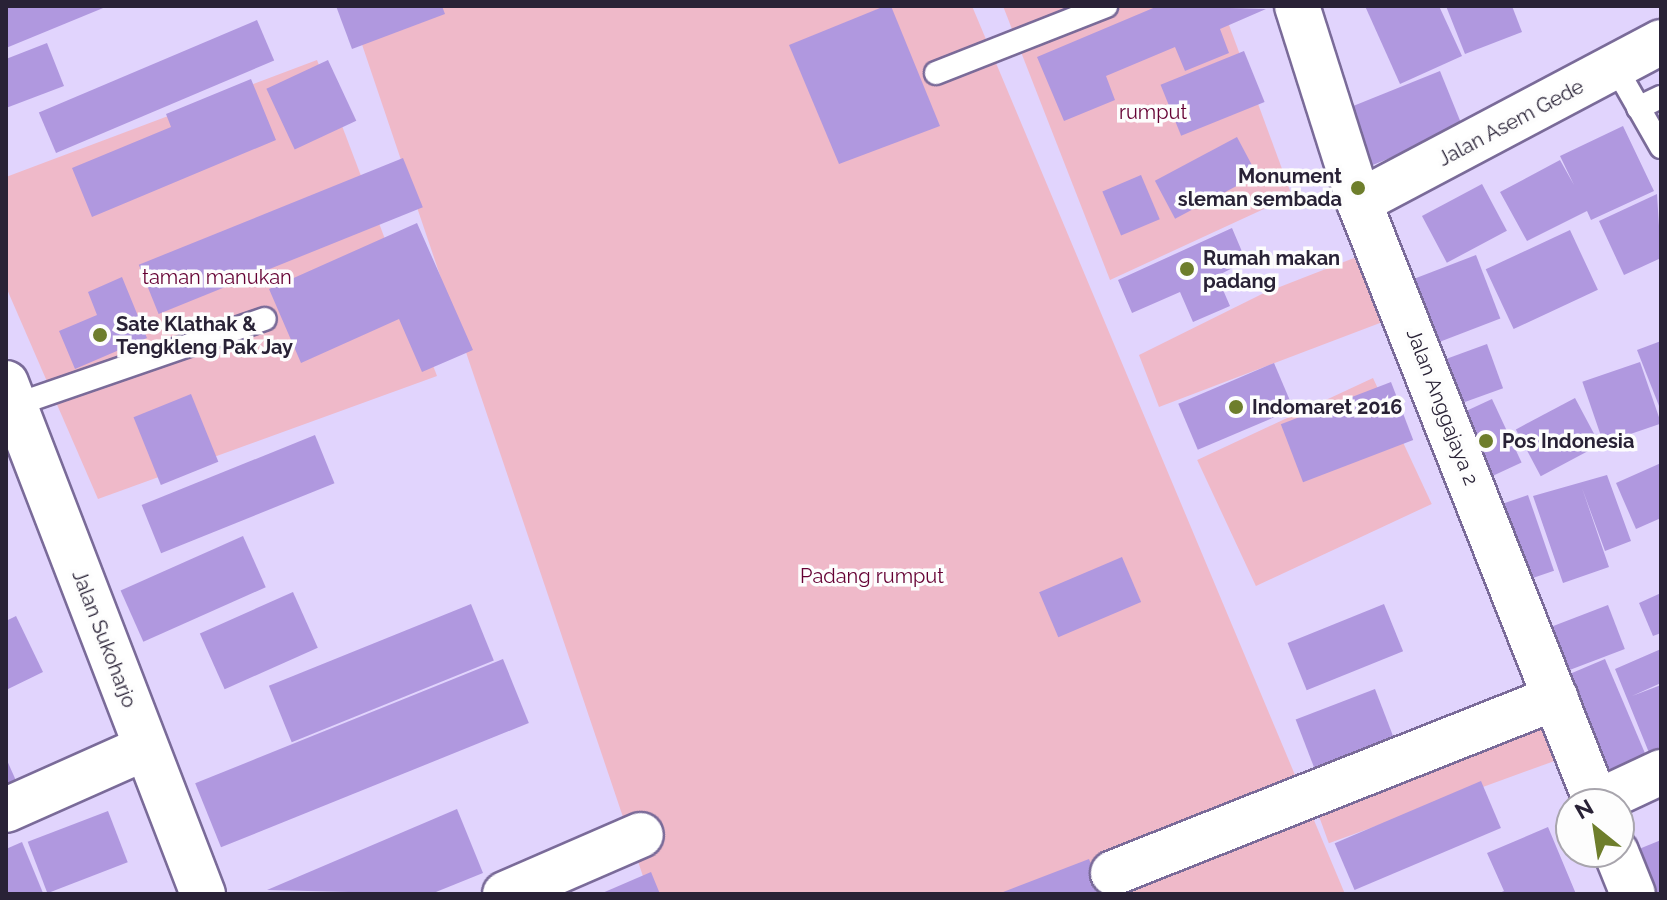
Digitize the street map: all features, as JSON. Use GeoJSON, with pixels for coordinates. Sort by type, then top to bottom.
{"type":"FeatureCollection","features":[{"type":"Feature","properties":{"kind":"street","name":"Jalan Anggajaya 2"},"geometry":{"type":"LineString","coordinates":[[1297,6],[1359,202],[1591,788]]}},
{"type":"Feature","properties":{"kind":"street","name":"Jalan Asem Gede"},"geometry":{"type":"LineString","coordinates":[[1359,202],[1661,42]]}},
{"type":"Feature","properties":{"kind":"street","name":"Jalan Sukoharjo"},"geometry":{"type":"LineString","coordinates":[[10,394],[203,894]]}},
{"type":"Feature","properties":{"kind":"street"},"geometry":{"type":"LineString","coordinates":[[1113,873],[1556,698]]}},
{"type":"Feature","properties":{"kind":"street"},"geometry":{"type":"LineString","coordinates":[[6,810],[145,748]]}},
{"type":"Feature","properties":{"kind":"street"},"geometry":{"type":"LineString","coordinates":[[1628,788],[1661,772]]}},
{"type":"Feature","properties":{"kind":"street"},"geometry":{"type":"LineString","coordinates":[[505,894],[641,835]]}},
{"type":"Feature","properties":{"kind":"street"},"geometry":{"type":"LineString","coordinates":[[1622,868],[1633,894]]}},
{"type":"Feature","properties":{"kind":"lane"},"geometry":{"type":"LineString","coordinates":[[936,73],[1106,6]]}},
{"type":"Feature","properties":{"kind":"lane"},"geometry":{"type":"LineString","coordinates":[[1616,68],[1661,147]]}},
{"type":"Feature","properties":{"kind":"lane"},"geometry":{"type":"LineString","coordinates":[[1638,108],[1661,97]]}},
{"type":"Feature","properties":{"kind":"lane"},"geometry":{"type":"LineString","coordinates":[[10,394],[265,319]]}},
{"type":"Feature","properties":{"kind":"green space","name":"Padang rumput"},"geometry":{"type":"Polygon","coordinates":[[[349,6],[972,6],[1345,894],[649,894],[349,6]]]}},
{"type":"Feature","properties":{"kind":"green space","name":"rumput"},"geometry":{"type":"Polygon","coordinates":[[[1003,6],[1222,6],[1292,196],[1110,280],[1003,6]]]}},
{"type":"Feature","properties":{"kind":"green space","name":"taman manukan"},"geometry":{"type":"Polygon","coordinates":[[[317,60],[437,376],[98,499],[6,287],[6,177],[317,60]]]}},
{"type":"Feature","properties":{"kind":"green space"},"geometry":{"type":"Polygon","coordinates":[[[1354,258],[1401,315],[1159,407],[1139,355],[1264,293],[1354,258]]]}},
{"type":"Feature","properties":{"kind":"green space"},"geometry":{"type":"Polygon","coordinates":[[[1373,378],[1432,504],[1256,586],[1197,460],[1373,378]]]}},
{"type":"Feature","properties":{"kind":"green space"},"geometry":{"type":"Polygon","coordinates":[[[1551,708],[1568,756],[1329,843],[1311,795],[1551,708]]]}},
{"type":"Feature","properties":{"kind":"building"},"geometry":{"type":"Polygon","coordinates":[[[6,6],[108,6],[6,48],[6,6]]]}},
{"type":"Feature","properties":{"kind":"building"},"geometry":{"type":"Polygon","coordinates":[[[336,6],[442,6],[445,14],[352,49],[336,6]]]}},
{"type":"Feature","properties":{"kind":"building"},"geometry":{"type":"Polygon","coordinates":[[[891,6],[940,126],[839,164],[789,45],[891,6]]]}},
{"type":"Feature","properties":{"kind":"building"},"geometry":{"type":"Polygon","coordinates":[[[1158,6],[1266,9],[1220,29],[1229,53],[1185,71],[1175,47],[1106,76],[1115,100],[1064,121],[1037,57],[1158,6]]]}},
{"type":"Feature","properties":{"kind":"building"},"geometry":{"type":"Polygon","coordinates":[[[1365,6],[1439,6],[1462,56],[1400,84],[1365,6]]]}},
{"type":"Feature","properties":{"kind":"building"},"geometry":{"type":"Polygon","coordinates":[[[1446,6],[1512,6],[1522,32],[1465,54],[1446,6]]]}},
{"type":"Feature","properties":{"kind":"building"},"geometry":{"type":"Polygon","coordinates":[[[257,20],[274,61],[56,153],[39,113],[257,20]]]}},
{"type":"Feature","properties":{"kind":"building"},"geometry":{"type":"Polygon","coordinates":[[[47,43],[64,86],[6,108],[6,59],[47,43]]]}},
{"type":"Feature","properties":{"kind":"building"},"geometry":{"type":"Polygon","coordinates":[[[1244,51],[1265,102],[1181,136],[1161,85],[1244,51]]]}},
{"type":"Feature","properties":{"kind":"building"},"geometry":{"type":"Polygon","coordinates":[[[328,60],[356,121],[295,149],[266,89],[328,60]]]}},
{"type":"Feature","properties":{"kind":"building"},"geometry":{"type":"Polygon","coordinates":[[[1440,71],[1463,128],[1366,168],[1343,110],[1440,71]]]}},
{"type":"Feature","properties":{"kind":"building"},"geometry":{"type":"Polygon","coordinates":[[[251,79],[276,140],[92,217],[72,168],[171,127],[166,114],[251,79]]]}},
{"type":"Feature","properties":{"kind":"building"},"geometry":{"type":"Polygon","coordinates":[[[1623,126],[1654,191],[1591,220],[1587,211],[1527,241],[1500,192],[1560,160],[1574,185],[1560,156],[1623,126]]]}},
{"type":"Feature","properties":{"kind":"building"},"geometry":{"type":"Polygon","coordinates":[[[1237,137],[1257,175],[1175,219],[1155,181],[1237,137]]]}},
{"type":"Feature","properties":{"kind":"building"},"geometry":{"type":"Polygon","coordinates":[[[403,158],[423,207],[159,314],[139,265],[403,158]]]}},
{"type":"Feature","properties":{"kind":"building"},"geometry":{"type":"Polygon","coordinates":[[[1141,175],[1160,219],[1121,236],[1102,191],[1141,175]]]}},
{"type":"Feature","properties":{"kind":"building"},"geometry":{"type":"Polygon","coordinates":[[[1482,184],[1507,231],[1447,263],[1422,216],[1482,184]]]}},
{"type":"Feature","properties":{"kind":"building"},"geometry":{"type":"Polygon","coordinates":[[[1657,194],[1661,258],[1624,275],[1599,221],[1657,194]]]}},
{"type":"Feature","properties":{"kind":"building"},"geometry":{"type":"Polygon","coordinates":[[[417,223],[473,350],[422,372],[399,319],[301,363],[269,289],[417,223]]]}},
{"type":"Feature","properties":{"kind":"building","name":"Rumah makan padang"},"geometry":{"type":"Polygon","coordinates":[[[1232,228],[1246,261],[1217,276],[1230,306],[1193,322],[1180,292],[1132,313],[1118,280],[1232,228]]]}},
{"type":"Feature","properties":{"kind":"building"},"geometry":{"type":"Polygon","coordinates":[[[1570,230],[1598,290],[1514,329],[1486,269],[1570,230]]]}},
{"type":"Feature","properties":{"kind":"building"},"geometry":{"type":"Polygon","coordinates":[[[1476,255],[1500,318],[1434,344],[1410,280],[1476,255]]]}},
{"type":"Feature","properties":{"kind":"building"},"geometry":{"type":"Polygon","coordinates":[[[122,277],[147,338],[75,369],[59,331],[97,315],[88,292],[122,277]]]}},
{"type":"Feature","properties":{"kind":"building"},"geometry":{"type":"Polygon","coordinates":[[[1661,341],[1661,411],[1637,350],[1661,341]]]}},
{"type":"Feature","properties":{"kind":"building"},"geometry":{"type":"Polygon","coordinates":[[[1487,344],[1503,388],[1458,405],[1442,360],[1487,344]]]}},
{"type":"Feature","properties":{"kind":"building"},"geometry":{"type":"Polygon","coordinates":[[[1640,362],[1661,424],[1603,443],[1582,382],[1640,362]]]}},
{"type":"Feature","properties":{"kind":"building","name":"Indomaret 2016"},"geometry":{"type":"Polygon","coordinates":[[[1274,363],[1294,409],[1198,450],[1178,404],[1274,363]]]}},
{"type":"Feature","properties":{"kind":"building"},"geometry":{"type":"Polygon","coordinates":[[[1391,382],[1413,440],[1303,482],[1281,424],[1391,382]]]}},
{"type":"Feature","properties":{"kind":"building"},"geometry":{"type":"Polygon","coordinates":[[[191,394],[218,462],[161,485],[134,417],[191,394]]]}},
{"type":"Feature","properties":{"kind":"building"},"geometry":{"type":"Polygon","coordinates":[[[1575,398],[1600,445],[1541,476],[1516,429],[1575,398]]]}},
{"type":"Feature","properties":{"kind":"building","name":"Pos Indonesia"},"geometry":{"type":"Polygon","coordinates":[[[1492,399],[1522,462],[1479,482],[1449,419],[1492,399]]]}},
{"type":"Feature","properties":{"kind":"building"},"geometry":{"type":"Polygon","coordinates":[[[315,435],[334,483],[161,553],[142,505],[315,435]]]}},
{"type":"Feature","properties":{"kind":"building"},"geometry":{"type":"Polygon","coordinates":[[[1661,463],[1661,518],[1636,529],[1616,483],[1661,463]]]}},
{"type":"Feature","properties":{"kind":"building"},"geometry":{"type":"Polygon","coordinates":[[[1607,475],[1631,541],[1605,551],[1582,488],[1609,567],[1563,583],[1533,496],[1607,475]]]}},
{"type":"Feature","properties":{"kind":"building"},"geometry":{"type":"Polygon","coordinates":[[[1528,495],[1554,571],[1516,584],[1490,508],[1528,495]]]}},
{"type":"Feature","properties":{"kind":"building"},"geometry":{"type":"Polygon","coordinates":[[[243,536],[266,587],[143,642],[121,591],[243,536]]]}},
{"type":"Feature","properties":{"kind":"building"},"geometry":{"type":"Polygon","coordinates":[[[1122,557],[1141,602],[1058,637],[1039,592],[1122,557]]]}},
{"type":"Feature","properties":{"kind":"building"},"geometry":{"type":"Polygon","coordinates":[[[293,592],[318,648],[225,689],[200,633],[293,592]]]}},
{"type":"Feature","properties":{"kind":"building"},"geometry":{"type":"Polygon","coordinates":[[[1661,593],[1661,633],[1653,636],[1639,603],[1661,593]]]}},
{"type":"Feature","properties":{"kind":"building"},"geometry":{"type":"Polygon","coordinates":[[[471,604],[494,661],[292,742],[269,686],[471,604]]]}},
{"type":"Feature","properties":{"kind":"building"},"geometry":{"type":"Polygon","coordinates":[[[1384,604],[1403,651],[1307,690],[1288,643],[1384,604]]]}},
{"type":"Feature","properties":{"kind":"building"},"geometry":{"type":"Polygon","coordinates":[[[1608,605],[1625,649],[1560,674],[1544,630],[1608,605]]]}},
{"type":"Feature","properties":{"kind":"building"},"geometry":{"type":"Polygon","coordinates":[[[16,616],[43,672],[6,690],[6,621],[16,616]]]}},
{"type":"Feature","properties":{"kind":"building"},"geometry":{"type":"Polygon","coordinates":[[[1661,649],[1661,683],[1632,696],[1661,685],[1661,756],[1652,760],[1615,669],[1661,649]]]}},
{"type":"Feature","properties":{"kind":"building"},"geometry":{"type":"Polygon","coordinates":[[[503,659],[529,723],[221,847],[195,783],[503,659]]]}},
{"type":"Feature","properties":{"kind":"building"},"geometry":{"type":"Polygon","coordinates":[[[1605,659],[1651,769],[1607,787],[1561,678],[1605,659]]]}},
{"type":"Feature","properties":{"kind":"building"},"geometry":{"type":"Polygon","coordinates":[[[1375,689],[1398,749],[1319,779],[1296,719],[1375,689]]]}},
{"type":"Feature","properties":{"kind":"building"},"geometry":{"type":"Polygon","coordinates":[[[6,758],[17,783],[6,788],[6,758]]]}},
{"type":"Feature","properties":{"kind":"building"},"geometry":{"type":"Polygon","coordinates":[[[1481,781],[1501,828],[1355,890],[1335,843],[1481,781]]]}},
{"type":"Feature","properties":{"kind":"building"},"geometry":{"type":"Polygon","coordinates":[[[457,809],[483,873],[431,894],[267,890],[457,809]]]}},
{"type":"Feature","properties":{"kind":"building"},"geometry":{"type":"Polygon","coordinates":[[[108,811],[128,862],[47,893],[28,842],[108,811]]]}},
{"type":"Feature","properties":{"kind":"building"},"geometry":{"type":"Polygon","coordinates":[[[1548,827],[1555,844],[1555,868],[1565,868],[1576,894],[1497,894],[1504,891],[1487,853],[1548,827]]]}},
{"type":"Feature","properties":{"kind":"building"},"geometry":{"type":"Polygon","coordinates":[[[1661,840],[1661,894],[1658,894],[1639,849],[1661,840]]]}},
{"type":"Feature","properties":{"kind":"building"},"geometry":{"type":"Polygon","coordinates":[[[22,842],[41,894],[6,894],[6,849],[22,842]]]}},
{"type":"Feature","properties":{"kind":"building"},"geometry":{"type":"Polygon","coordinates":[[[1089,859],[1103,894],[998,894],[1089,859]]]}},
{"type":"Feature","properties":{"kind":"building"},"geometry":{"type":"Polygon","coordinates":[[[651,872],[660,894],[600,894],[651,872]]]}},
{"type":"Feature","properties":{"kind":"place","name":"Monument sleman sembada"},"geometry":{"type":"Point","coordinates":[1358,188]}},
{"type":"Feature","properties":{"kind":"place","name":"Rumah makan padang"},"geometry":{"type":"Point","coordinates":[1187,269]}},
{"type":"Feature","properties":{"kind":"place","name":"Sate Klathak & Tengkleng Pak Jay"},"geometry":{"type":"Point","coordinates":[100,335]}},
{"type":"Feature","properties":{"kind":"place","name":"Indomaret 2016"},"geometry":{"type":"Point","coordinates":[1236,407]}},
{"type":"Feature","properties":{"kind":"place","name":"Pos Indonesia"},"geometry":{"type":"Point","coordinates":[1486,441]}}]}
